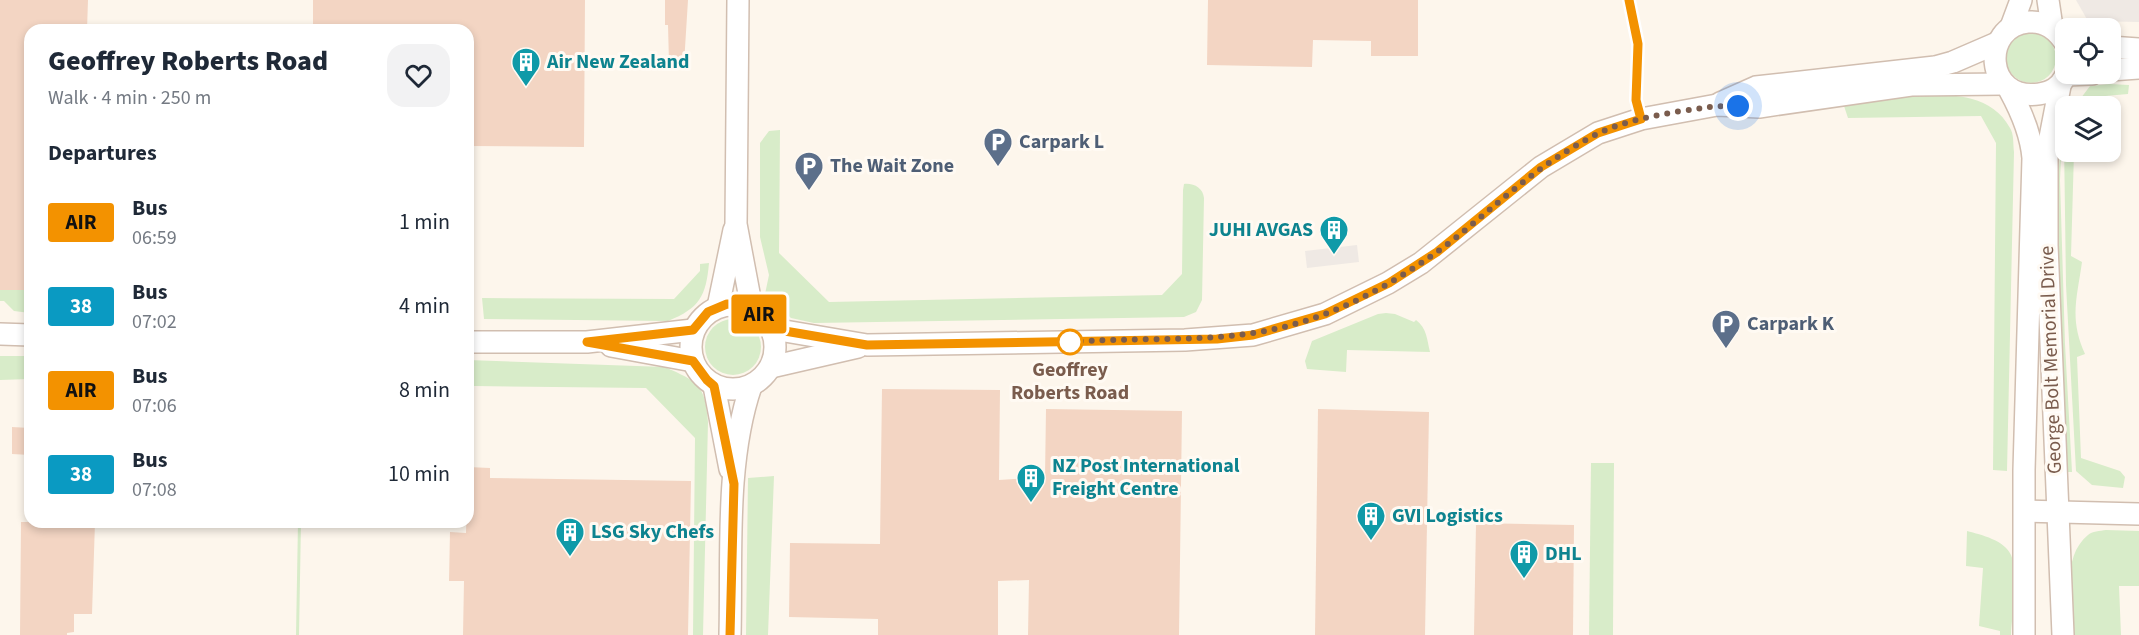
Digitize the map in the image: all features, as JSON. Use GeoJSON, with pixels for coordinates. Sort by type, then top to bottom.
{"type":"FeatureCollection","features":[{"type":"Feature","properties":{"kind":"street"},"geometry":{"type":"LineString","coordinates":[[738,0],[736,224],[752,309]]}},
{"type":"Feature","properties":{"kind":"street"},"geometry":{"type":"LineString","coordinates":[[1717,105],[1756,87],[1953,63],[1998,43],[2011,27],[2021,0]]}},
{"type":"Feature","properties":{"kind":"street"},"geometry":{"type":"LineString","coordinates":[[2048,0],[2055,19]]}},
{"type":"Feature","properties":{"kind":"street"},"geometry":{"type":"LineString","coordinates":[[2011,27],[2032,22],[2055,33]]}},
{"type":"Feature","properties":{"kind":"street","name":"George Bolt Memorial Drive"},"geometry":{"type":"LineString","coordinates":[[1998,43],[1996,66],[2021,110],[2031,140],[2033,158],[2024,635]]}},
{"type":"Feature","properties":{"kind":"street"},"geometry":{"type":"LineString","coordinates":[[2121,47],[2139,49]]}},
{"type":"Feature","properties":{"kind":"street"},"geometry":{"type":"LineString","coordinates":[[2121,69],[2139,68]]}},
{"type":"Feature","properties":{"kind":"street"},"geometry":{"type":"LineString","coordinates":[[734,484],[714,386],[693,361],[690,345],[693,330],[704,317],[718,307],[742,305],[752,309],[773,329],[867,345],[1185,340],[1253,335],[1325,314],[1389,283],[1449,242],[1541,167],[1598,133],[1641,119],[1717,105],[1759,107],[1925,83],[2007,88],[2031,95],[2052,91],[2058,84]]}},
{"type":"Feature","properties":{"kind":"street","name":"George Bolt Memorial Drive"},"geometry":{"type":"LineString","coordinates":[[2063,84],[2047,153],[2046,245],[2063,635]]}},
{"type":"Feature","properties":{"kind":"street"},"geometry":{"type":"LineString","coordinates":[[718,307],[736,224]]}},
{"type":"Feature","properties":{"kind":"street"},"geometry":{"type":"LineString","coordinates":[[714,386],[735,390],[751,386],[759,381],[771,367],[776,345],[773,329]]}},
{"type":"Feature","properties":{"kind":"street"},"geometry":{"type":"LineString","coordinates":[[474,342],[587,342],[693,330]]}},
{"type":"Feature","properties":{"kind":"street"},"geometry":{"type":"LineString","coordinates":[[0,334],[24,334]]}},
{"type":"Feature","properties":{"kind":"street"},"geometry":{"type":"LineString","coordinates":[[587,342],[693,361]]}},
{"type":"Feature","properties":{"kind":"street"},"geometry":{"type":"LineString","coordinates":[[771,367],[867,345]]}},
{"type":"Feature","properties":{"kind":"street"},"geometry":{"type":"LineString","coordinates":[[730,635],[734,484],[742,417],[751,386]]}},
{"type":"Feature","properties":{"kind":"street"},"geometry":{"type":"LineString","coordinates":[[2025,511],[2139,514]]}},
{"type":"Feature","properties":{"kind":"shaded area"},"geometry":{"type":"Polygon","coordinates":[[[2076,0],[2139,0],[2139,22],[2121,22],[2121,18],[2086,18],[2076,0]]]}},
{"type":"Feature","properties":{"kind":"shaded area"},"geometry":{"type":"Polygon","coordinates":[[[1357,245],[1359,262],[1307,268],[1305,251],[1357,245]]]}},
{"type":"Feature","properties":{"kind":"green space"},"geometry":{"type":"Polygon","coordinates":[[[2031,33],[2041,35],[2049,40],[2054,48],[2054,68],[2049,76],[2041,81],[2031,83],[2021,81],[2013,76],[2008,68],[2006,58],[2008,48],[2013,40],[2021,35],[2031,33]]]}},
{"type":"Feature","properties":{"kind":"green space"},"geometry":{"type":"Polygon","coordinates":[[[2129,85],[2128,94],[2082,96],[2090,86],[2129,85]]]}},
{"type":"Feature","properties":{"kind":"green space"},"geometry":{"type":"Polygon","coordinates":[[[1923,94],[1960,96],[1983,103],[2002,117],[2012,133],[2014,152],[2007,471],[1993,470],[1996,143],[1981,116],[1848,118],[1844,106],[1923,94]]]}},
{"type":"Feature","properties":{"kind":"green space"},"geometry":{"type":"Polygon","coordinates":[[[780,130],[779,253],[829,302],[1162,295],[1182,274],[1184,184],[1194,185],[1200,189],[1204,198],[1202,300],[1196,312],[1184,317],[814,323],[791,318],[765,294],[769,275],[760,237],[760,143],[769,131],[780,130]]]}},
{"type":"Feature","properties":{"kind":"green space"},"geometry":{"type":"Polygon","coordinates":[[[2061,162],[2065,344],[2072,472],[2067,472],[2056,197],[2061,162]]]}},
{"type":"Feature","properties":{"kind":"green space"},"geometry":{"type":"Polygon","coordinates":[[[2064,162],[2074,162],[2071,256],[2082,262],[2076,319],[2085,354],[2077,357],[2081,458],[2120,471],[2125,477],[2123,488],[2092,485],[2076,471],[2066,285],[2064,162]]]}},
{"type":"Feature","properties":{"kind":"green space"},"geometry":{"type":"Polygon","coordinates":[[[709,263],[706,284],[699,300],[687,311],[668,321],[484,319],[482,298],[674,299],[700,271],[700,264],[709,263]]]}},
{"type":"Feature","properties":{"kind":"green space"},"geometry":{"type":"Polygon","coordinates":[[[0,290],[24,290],[24,312],[14,311],[4,301],[0,301],[0,290]]]}},
{"type":"Feature","properties":{"kind":"green space"},"geometry":{"type":"Polygon","coordinates":[[[1386,313],[1420,323],[1430,352],[1347,350],[1346,372],[1307,369],[1305,361],[1312,341],[1378,314],[1386,313]]]}},
{"type":"Feature","properties":{"kind":"green space"},"geometry":{"type":"Polygon","coordinates":[[[728,319],[738,319],[753,327],[759,336],[761,347],[759,358],[753,367],[738,375],[728,375],[717,370],[710,363],[705,352],[705,342],[710,331],[717,324],[728,319]]]}},
{"type":"Feature","properties":{"kind":"green space"},"geometry":{"type":"Polygon","coordinates":[[[0,356],[24,356],[24,379],[0,380],[0,356]]]}},
{"type":"Feature","properties":{"kind":"green space"},"geometry":{"type":"Polygon","coordinates":[[[474,360],[665,367],[698,386],[705,399],[708,422],[703,635],[693,635],[695,438],[646,388],[474,386],[474,360]]]}},
{"type":"Feature","properties":{"kind":"green space"},"geometry":{"type":"Polygon","coordinates":[[[1591,463],[1614,463],[1613,635],[1589,635],[1591,463]]]}},
{"type":"Feature","properties":{"kind":"green space"},"geometry":{"type":"Polygon","coordinates":[[[774,476],[768,635],[746,635],[748,478],[774,476]]]}},
{"type":"Feature","properties":{"kind":"green space"},"geometry":{"type":"Polygon","coordinates":[[[298,528],[301,528],[299,635],[296,635],[298,528]]]}},
{"type":"Feature","properties":{"kind":"green space"},"geometry":{"type":"Polygon","coordinates":[[[2106,530],[2139,531],[2139,586],[2119,586],[2121,635],[2074,635],[2070,582],[2074,556],[2079,545],[2088,535],[2106,530]]]}},
{"type":"Feature","properties":{"kind":"green space"},"geometry":{"type":"Polygon","coordinates":[[[1967,531],[1998,542],[2011,555],[2015,583],[2011,635],[2000,635],[2000,631],[1979,626],[1983,568],[1966,566],[1967,531]]]}},
{"type":"Feature","properties":{"kind":"building"},"geometry":{"type":"Polygon","coordinates":[[[0,0],[88,0],[87,24],[24,24],[24,290],[0,290],[0,0]]]}},
{"type":"Feature","properties":{"kind":"building","name":"Air New Zealand"},"geometry":{"type":"Polygon","coordinates":[[[313,0],[585,0],[584,147],[474,146],[474,24],[313,24],[313,0]]]}},
{"type":"Feature","properties":{"kind":"building"},"geometry":{"type":"Polygon","coordinates":[[[665,0],[688,0],[684,64],[669,63],[665,0]]]}},
{"type":"Feature","properties":{"kind":"building"},"geometry":{"type":"Polygon","coordinates":[[[1208,0],[1418,0],[1418,56],[1371,56],[1371,41],[1313,40],[1312,67],[1207,65],[1208,0]]]}},
{"type":"Feature","properties":{"kind":"building","name":"NZ Post International Freight Centre"},"geometry":{"type":"Polygon","coordinates":[[[882,389],[1000,390],[999,480],[1045,477],[1046,409],[1182,411],[1179,635],[1028,635],[1029,580],[998,581],[998,635],[878,635],[878,619],[789,617],[790,543],[880,544],[882,389]]]}},
{"type":"Feature","properties":{"kind":"building","name":"GVI Logistics"},"geometry":{"type":"Polygon","coordinates":[[[1318,409],[1429,412],[1425,635],[1315,635],[1318,409]]]}},
{"type":"Feature","properties":{"kind":"building"},"geometry":{"type":"Polygon","coordinates":[[[12,427],[24,428],[24,455],[12,454],[12,427]]]}},
{"type":"Feature","properties":{"kind":"building","name":"LSG Sky Chefs"},"geometry":{"type":"Polygon","coordinates":[[[474,467],[490,468],[490,478],[691,481],[688,635],[463,635],[464,581],[449,581],[450,532],[466,533],[466,528],[474,528],[474,467]]]}},
{"type":"Feature","properties":{"kind":"building"},"geometry":{"type":"Polygon","coordinates":[[[21,522],[24,522],[24,528],[95,528],[92,614],[74,614],[74,632],[67,633],[67,635],[20,635],[21,522]]]}},
{"type":"Feature","properties":{"kind":"building","name":"DHL"},"geometry":{"type":"Polygon","coordinates":[[[1476,523],[1574,525],[1573,635],[1474,635],[1476,523]]]}},
{"type":"Feature","properties":{"kind":"bus line","name":"AIR"},"geometry":{"type":"LineString","coordinates":[[730,635],[734,484],[714,386],[699,371],[693,361],[587,342],[693,330],[708,312],[727,304],[742,305],[752,309],[773,329],[867,345],[1217,339],[1253,335],[1325,314],[1389,283],[1421,263],[1468,228],[1509,191],[1541,167],[1598,133],[1641,119],[1636,100],[1638,44],[1629,0]]}},
{"type":"Feature","properties":{"kind":"place","name":"Air New Zealand"},"geometry":{"type":"Point","coordinates":[526,88]}},
{"type":"Feature","properties":{"kind":"place","name":"Carpark L"},"geometry":{"type":"Point","coordinates":[998,168]}},
{"type":"Feature","properties":{"kind":"place","name":"The Wait Zone"},"geometry":{"type":"Point","coordinates":[809,192]}},
{"type":"Feature","properties":{"kind":"place","name":"JUHI AVGAS"},"geometry":{"type":"Point","coordinates":[1334,256]}},
{"type":"Feature","properties":{"kind":"place","name":"Geoffrey Roberts Road"},"geometry":{"type":"Point","coordinates":[1070,342]}},
{"type":"Feature","properties":{"kind":"place","name":"Carpark K"},"geometry":{"type":"Point","coordinates":[1726,350]}},
{"type":"Feature","properties":{"kind":"place","name":"NZ Post International Freight Centre"},"geometry":{"type":"Point","coordinates":[1031,504]}},
{"type":"Feature","properties":{"kind":"place","name":"GVI Logistics"},"geometry":{"type":"Point","coordinates":[1371,542]}},
{"type":"Feature","properties":{"kind":"place","name":"LSG Sky Chefs"},"geometry":{"type":"Point","coordinates":[570,558]}},
{"type":"Feature","properties":{"kind":"place","name":"DHL"},"geometry":{"type":"Point","coordinates":[1524,580]}},
{"type":"Feature","properties":{"kind":"route"},"geometry":{"type":"LineString","coordinates":[[1070,342],[1217,339],[1253,335],[1325,314],[1389,283],[1421,263],[1468,228],[1509,191],[1541,167],[1598,133],[1641,119],[1717,105],[1738,106]]}}]}
